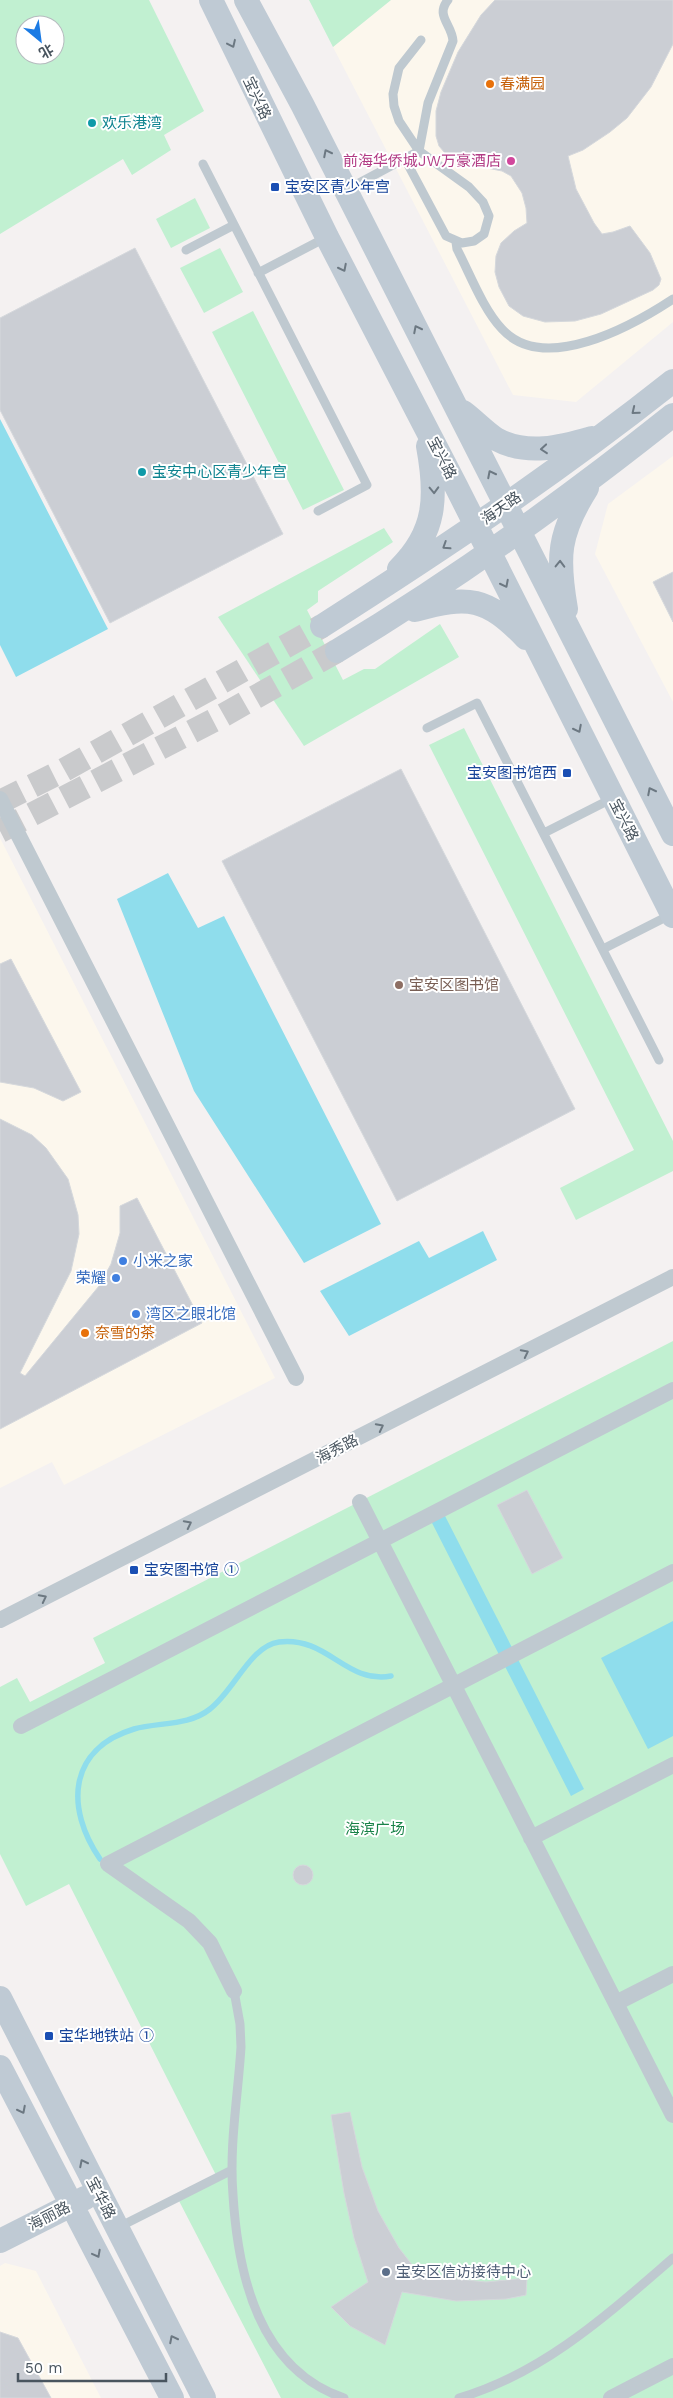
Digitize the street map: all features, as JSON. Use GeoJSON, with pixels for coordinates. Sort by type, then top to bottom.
{"type":"FeatureCollection","features":[{"type":"Feature","properties":{"kind":"main road","name":"宝兴路"},"geometry":{"type":"LineString","coordinates":[[211,0],[268,121],[490,553],[672,915]]}},
{"type":"Feature","properties":{"kind":"main road"},"geometry":{"type":"LineString","coordinates":[[246,0],[302,104],[673,834]]}},
{"type":"Feature","properties":{"kind":"main road"},"geometry":{"type":"LineString","coordinates":[[268,121],[302,104]]}},
{"type":"Feature","properties":{"kind":"main road","name":"海天路"},"geometry":{"type":"LineString","coordinates":[[322,626],[476,527],[608,433],[673,381]]}},
{"type":"Feature","properties":{"kind":"main road"},"geometry":{"type":"LineString","coordinates":[[456,406],[497,439],[537,450],[562,446],[608,433]]}},
{"type":"Feature","properties":{"kind":"main road","name":"海天路"},"geometry":{"type":"LineString","coordinates":[[337,651],[395,616],[520,532],[593,479],[673,415]]}},
{"type":"Feature","properties":{"kind":"main road"},"geometry":{"type":"LineString","coordinates":[[378,590],[411,558],[426,533],[433,512],[433,472],[424,424]]}},
{"type":"Feature","properties":{"kind":"main road"},"geometry":{"type":"LineString","coordinates":[[569,630],[560,574],[562,540],[575,507],[593,479]]}},
{"type":"Feature","properties":{"kind":"main road"},"geometry":{"type":"LineString","coordinates":[[395,616],[444,602],[464,600],[476,602],[488,606],[509,620],[538,650]]}},
{"type":"Feature","properties":{"kind":"main road","name":"宝华路"},"geometry":{"type":"LineString","coordinates":[[0,1998],[204,2398]]}},
{"type":"Feature","properties":{"kind":"main road","name":"宝华路"},"geometry":{"type":"LineString","coordinates":[[0,2066],[172,2398]]}},
{"type":"Feature","properties":{"kind":"main road","name":"海丽路"},"geometry":{"type":"LineString","coordinates":[[0,2241],[98,2191]]}},
{"type":"Feature","properties":{"kind":"street"},"geometry":{"type":"LineString","coordinates":[[0,799],[296,1378]]}},
{"type":"Feature","properties":{"kind":"street","name":"海秀路"},"geometry":{"type":"LineString","coordinates":[[0,1620],[673,1277]]}},
{"type":"Feature","properties":{"kind":"street"},"geometry":{"type":"LineString","coordinates":[[21,1726],[673,1390]]}},
{"type":"Feature","properties":{"kind":"street"},"geometry":{"type":"LineString","coordinates":[[360,1502],[673,2115]]}},
{"type":"Feature","properties":{"kind":"street"},"geometry":{"type":"LineString","coordinates":[[234,1990],[210,1943],[190,1921],[108,1864],[673,1572]]}},
{"type":"Feature","properties":{"kind":"street"},"geometry":{"type":"LineString","coordinates":[[531,1838],[673,1765]]}},
{"type":"Feature","properties":{"kind":"street"},"geometry":{"type":"LineString","coordinates":[[616,2003],[673,1974]]}},
{"type":"Feature","properties":{"kind":"street"},"geometry":{"type":"LineString","coordinates":[[611,2398],[673,2366]]}},
{"type":"Feature","properties":{"kind":"lane"},"geometry":{"type":"LineString","coordinates":[[346,191],[419,151],[428,103],[453,41],[451,31],[442,13],[448,0]]}},
{"type":"Feature","properties":{"kind":"lane"},"geometry":{"type":"LineString","coordinates":[[405,159],[446,236],[456,242],[474,241],[484,234],[489,222],[488,210],[469,187],[419,151],[399,121],[393,94],[400,68],[420,40]]}},
{"type":"Feature","properties":{"kind":"lane"},"geometry":{"type":"LineString","coordinates":[[203,164],[366,485],[318,511]]}},
{"type":"Feature","properties":{"kind":"lane"},"geometry":{"type":"LineString","coordinates":[[186,250],[234,225]]}},
{"type":"Feature","properties":{"kind":"lane"},"geometry":{"type":"LineString","coordinates":[[258,273],[327,237]]}},
{"type":"Feature","properties":{"kind":"lane"},"geometry":{"type":"LineString","coordinates":[[456,242],[457,249],[496,321],[509,336],[532,347],[564,347],[590,340],[621,328],[673,299]]}},
{"type":"Feature","properties":{"kind":"lane"},"geometry":{"type":"LineString","coordinates":[[427,728],[477,703],[659,1060]]}},
{"type":"Feature","properties":{"kind":"lane"},"geometry":{"type":"LineString","coordinates":[[544,833],[613,798]]}},
{"type":"Feature","properties":{"kind":"lane"},"geometry":{"type":"LineString","coordinates":[[602,949],[672,915]]}},
{"type":"Feature","properties":{"kind":"lane"},"geometry":{"type":"LineString","coordinates":[[234,1990],[240,2024],[241,2048],[232,2170],[234,2212],[245,2279],[253,2307],[266,2333],[285,2358],[305,2379],[330,2393],[344,2398]]}},
{"type":"Feature","properties":{"kind":"lane"},"geometry":{"type":"LineString","coordinates":[[116,2228],[232,2170]]}},
{"type":"Feature","properties":{"kind":"lane"},"geometry":{"type":"LineString","coordinates":[[459,2398],[503,2382],[552,2355],[596,2325],[673,2258]]}},
{"type":"Feature","properties":{"kind":"shaded area"},"geometry":{"type":"Polygon","coordinates":[[[391,0],[673,0],[673,322],[576,402],[513,395],[333,47],[391,0]]]}},
{"type":"Feature","properties":{"kind":"shaded area"},"geometry":{"type":"Polygon","coordinates":[[[673,456],[673,702],[595,554],[608,504],[673,456]]]}},
{"type":"Feature","properties":{"kind":"shaded area"},"geometry":{"type":"Polygon","coordinates":[[[0,838],[275,1378],[64,1485],[52,1462],[0,1488],[0,838]]]}},
{"type":"Feature","properties":{"kind":"shaded area"},"geometry":{"type":"Polygon","coordinates":[[[5,2263],[36,2271],[101,2398],[0,2398],[0,2266],[5,2263]]]}},
{"type":"Feature","properties":{"kind":"green space","name":"欢乐港湾"},"geometry":{"type":"Polygon","coordinates":[[[0,0],[149,0],[204,111],[164,135],[171,150],[132,175],[123,159],[0,234],[0,0]]]}},
{"type":"Feature","properties":{"kind":"green space"},"geometry":{"type":"Polygon","coordinates":[[[309,0],[391,0],[333,47],[309,0]]]}},
{"type":"Feature","properties":{"kind":"green space"},"geometry":{"type":"Polygon","coordinates":[[[195,198],[210,228],[171,248],[156,219],[195,198]]]}},
{"type":"Feature","properties":{"kind":"green space"},"geometry":{"type":"Polygon","coordinates":[[[220,248],[243,292],[204,313],[180,268],[220,248]]]}},
{"type":"Feature","properties":{"kind":"green space"},"geometry":{"type":"Polygon","coordinates":[[[253,311],[344,490],[303,510],[212,332],[253,311]]]}},
{"type":"Feature","properties":{"kind":"green space"},"geometry":{"type":"Polygon","coordinates":[[[384,528],[393,542],[318,591],[318,602],[307,610],[343,680],[364,669],[375,669],[440,624],[459,657],[304,746],[218,617],[384,528]]]}},
{"type":"Feature","properties":{"kind":"green space"},"geometry":{"type":"Polygon","coordinates":[[[464,728],[673,1141],[673,1171],[576,1220],[560,1188],[634,1150],[429,745],[464,728]]]}},
{"type":"Feature","properties":{"kind":"green space","name":"海滨广场"},"geometry":{"type":"Polygon","coordinates":[[[673,1341],[673,2398],[281,2398],[177,2197],[217,2177],[69,1884],[26,1906],[0,1854],[0,1687],[17,1678],[30,1702],[105,1663],[93,1638],[673,1341]]]}},
{"type":"Feature","properties":{"kind":"water"},"geometry":{"type":"Polygon","coordinates":[[[0,419],[108,629],[16,677],[0,645],[0,419]]]}},
{"type":"Feature","properties":{"kind":"water"},"geometry":{"type":"Polygon","coordinates":[[[168,873],[198,928],[224,916],[381,1224],[304,1263],[194,1091],[117,899],[168,873]]]}},
{"type":"Feature","properties":{"kind":"water"},"geometry":{"type":"Polygon","coordinates":[[[483,1231],[497,1260],[349,1336],[320,1291],[419,1241],[429,1258],[483,1231]]]}},
{"type":"Feature","properties":{"kind":"water"},"geometry":{"type":"Polygon","coordinates":[[[443,1512],[584,1789],[571,1796],[430,1519],[443,1512]]]}},
{"type":"Feature","properties":{"kind":"water"},"geometry":{"type":"Polygon","coordinates":[[[673,1621],[673,1736],[648,1749],[601,1658],[673,1621]]]}},
{"type":"Feature","properties":{"kind":"building","name":"前海华侨城JW万豪酒店"},"geometry":{"type":"Polygon","coordinates":[[[495,0],[673,0],[673,44],[651,87],[627,118],[583,150],[568,156],[576,189],[602,234],[630,226],[650,253],[661,279],[659,285],[653,290],[601,314],[575,321],[545,322],[523,316],[509,306],[499,287],[495,272],[496,256],[501,243],[514,231],[527,223],[522,193],[511,176],[502,171],[457,162],[450,159],[439,146],[436,136],[436,111],[441,92],[458,52],[481,15],[495,0]]]}},
{"type":"Feature","properties":{"kind":"building","name":"宝安中心区青少年宫"},"geometry":{"type":"Polygon","coordinates":[[[135,248],[283,534],[110,623],[0,410],[0,318],[135,248]]]}},
{"type":"Feature","properties":{"kind":"building"},"geometry":{"type":"Polygon","coordinates":[[[673,572],[673,622],[653,582],[673,572]]]}},
{"type":"Feature","properties":{"kind":"building","name":"宝安区图书馆"},"geometry":{"type":"Polygon","coordinates":[[[401,769],[575,1109],[397,1201],[222,861],[401,769]]]}},
{"type":"Feature","properties":{"kind":"building"},"geometry":{"type":"Polygon","coordinates":[[[11,959],[81,1092],[63,1101],[34,1088],[0,1082],[0,964],[11,959]]]}},
{"type":"Feature","properties":{"kind":"building"},"geometry":{"type":"Polygon","coordinates":[[[0,1119],[32,1135],[46,1148],[68,1179],[78,1215],[79,1234],[71,1271],[20,1373],[25,1376],[99,1286],[111,1264],[120,1233],[120,1206],[137,1198],[202,1323],[0,1429],[0,1119]]]}},
{"type":"Feature","properties":{"kind":"building"},"geometry":{"type":"Polygon","coordinates":[[[527,1490],[563,1558],[532,1574],[497,1505],[527,1490]]]}},
{"type":"Feature","properties":{"kind":"building"},"geometry":{"type":"Polygon","coordinates":[[[303,1865],[310,1868],[313,1875],[310,1882],[303,1885],[296,1882],[293,1875],[296,1868],[303,1865]]]}},
{"type":"Feature","properties":{"kind":"building"},"geometry":{"type":"Polygon","coordinates":[[[350,2112],[362,2167],[378,2211],[399,2248],[413,2266],[422,2272],[434,2276],[457,2279],[486,2282],[527,2278],[526,2295],[506,2299],[456,2301],[402,2292],[385,2345],[350,2326],[331,2307],[368,2282],[354,2238],[344,2193],[331,2115],[350,2112]]]}},
{"type":"Feature","properties":{"kind":"building"},"geometry":{"type":"Polygon","coordinates":[[[0,2332],[18,2338],[51,2398],[0,2398],[0,2332]]]}},
{"type":"Feature","properties":{"kind":"waterway"},"geometry":{"type":"LineString","coordinates":[[100,1859],[89,1840],[81,1820],[78,1801],[79,1782],[85,1765],[96,1751],[112,1738],[134,1729],[183,1721],[202,1714],[219,1701],[259,1652],[269,1645],[279,1642],[296,1642],[311,1646],[361,1673],[375,1677],[391,1676]]}},
{"type":"Feature","properties":{"kind":"tunnel"},"geometry":{"type":"LineString","coordinates":[[0,802],[64,770],[322,626]]}},
{"type":"Feature","properties":{"kind":"tunnel"},"geometry":{"type":"LineString","coordinates":[[0,831],[220,717],[337,651]]}},
{"type":"Feature","properties":{"kind":"place","name":"春满园"},"geometry":{"type":"Point","coordinates":[490,84]}},
{"type":"Feature","properties":{"kind":"place","name":"欢乐港湾"},"geometry":{"type":"Point","coordinates":[92,123]}},
{"type":"Feature","properties":{"kind":"place","name":"前海华侨城JW万豪酒店"},"geometry":{"type":"Point","coordinates":[511,161]}},
{"type":"Feature","properties":{"kind":"place","name":"宝安区青少年宫"},"geometry":{"type":"Point","coordinates":[275,187]}},
{"type":"Feature","properties":{"kind":"place","name":"宝安中心区青少年宫"},"geometry":{"type":"Point","coordinates":[142,472]}},
{"type":"Feature","properties":{"kind":"place","name":"宝安图书馆西"},"geometry":{"type":"Point","coordinates":[567,773]}},
{"type":"Feature","properties":{"kind":"place","name":"宝安区图书馆"},"geometry":{"type":"Point","coordinates":[399,985]}},
{"type":"Feature","properties":{"kind":"place","name":"小米之家"},"geometry":{"type":"Point","coordinates":[123,1261]}},
{"type":"Feature","properties":{"kind":"place","name":"荣耀"},"geometry":{"type":"Point","coordinates":[116,1278]}},
{"type":"Feature","properties":{"kind":"place","name":"湾区之眼北馆"},"geometry":{"type":"Point","coordinates":[136,1314]}},
{"type":"Feature","properties":{"kind":"place","name":"奈雪的茶"},"geometry":{"type":"Point","coordinates":[85,1333]}},
{"type":"Feature","properties":{"kind":"place","name":"宝安图书馆 ①"},"geometry":{"type":"Point","coordinates":[134,1570]}},
{"type":"Feature","properties":{"kind":"place","name":"宝华地铁站 ①"},"geometry":{"type":"Point","coordinates":[49,2036]}},
{"type":"Feature","properties":{"kind":"place","name":"宝安区信访接待中心"},"geometry":{"type":"Point","coordinates":[386,2272]}}]}
